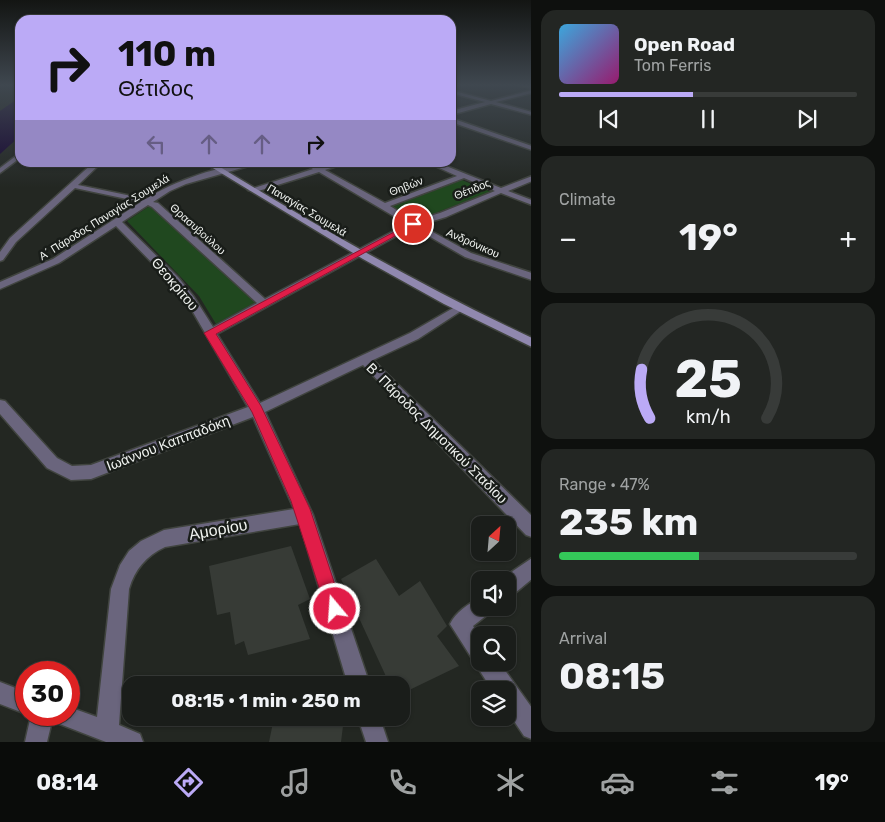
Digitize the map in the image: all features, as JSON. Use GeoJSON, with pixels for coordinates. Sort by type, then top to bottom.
{"type":"FeatureCollection","features":[{"type":"Feature","properties":{"kind":"street"},"geometry":{"type":"LineString","coordinates":[[456,122],[531,148]]}},
{"type":"Feature","properties":{"kind":"street"},"geometry":{"type":"LineString","coordinates":[[460,129],[469,126]]}},
{"type":"Feature","properties":{"kind":"street"},"geometry":{"type":"LineString","coordinates":[[0,171],[15,159]]}},
{"type":"Feature","properties":{"kind":"street"},"geometry":{"type":"LineString","coordinates":[[0,258],[13,240],[94,167]]}},
{"type":"Feature","properties":{"kind":"street","name":"Παναγίας Σουμελά"},"geometry":{"type":"LineString","coordinates":[[214,167],[360,255],[459,309],[531,343]]}},
{"type":"Feature","properties":{"kind":"street","name":"Α΄ Πάροδος Παναγίας Σουμελά"},"geometry":{"type":"LineString","coordinates":[[0,286],[56,261],[167,189],[184,182],[241,167]]}},
{"type":"Feature","properties":{"kind":"street","name":"Ανδρόνικου"},"geometry":{"type":"LineString","coordinates":[[314,167],[468,255],[531,277]]}},
{"type":"Feature","properties":{"kind":"street"},"geometry":{"type":"LineString","coordinates":[[252,190],[329,167]]}},
{"type":"Feature","properties":{"kind":"street"},"geometry":{"type":"LineString","coordinates":[[441,167],[531,203]]}},
{"type":"Feature","properties":{"kind":"street","name":"Θηβών"},"geometry":{"type":"LineString","coordinates":[[384,206],[463,176]]}},
{"type":"Feature","properties":{"kind":"street","name":"Θέτιδος"},"geometry":{"type":"LineString","coordinates":[[210,333],[360,255],[413,224],[531,178]]}},
{"type":"Feature","properties":{"kind":"street","name":"Θρασυβούλου"},"geometry":{"type":"LineString","coordinates":[[75,186],[148,202],[157,207],[266,304]]}},
{"type":"Feature","properties":{"kind":"street","name":"Θεοκρίτου"},"geometry":{"type":"LineString","coordinates":[[117,222],[183,289],[197,309],[257,410],[304,515],[356,676]]}},
{"type":"Feature","properties":{"kind":"street","name":"Ιωάννου Καππαδόκη"},"geometry":{"type":"LineString","coordinates":[[0,405],[52,463],[71,473],[92,472],[257,410],[441,321],[459,309]]}},
{"type":"Feature","properties":{"kind":"street","name":"Β΄ Πάροδος Δημοτικού Σταδίου"},"geometry":{"type":"LineString","coordinates":[[364,359],[531,529]]}},
{"type":"Feature","properties":{"kind":"street","name":"Αμορίου"},"geometry":{"type":"LineString","coordinates":[[107,731],[120,589],[124,573],[135,556],[146,546],[164,539],[304,515]]}},
{"type":"Feature","properties":{"kind":"street"},"geometry":{"type":"LineString","coordinates":[[516,579],[531,567]]}},
{"type":"Feature","properties":{"kind":"street"},"geometry":{"type":"LineString","coordinates":[[471,615],[460,624],[471,640]]}},
{"type":"Feature","properties":{"kind":"street"},"geometry":{"type":"LineString","coordinates":[[0,693],[15,699]]}},
{"type":"Feature","properties":{"kind":"street"},"geometry":{"type":"LineString","coordinates":[[516,706],[531,728]]}},
{"type":"Feature","properties":{"kind":"street"},"geometry":{"type":"LineString","coordinates":[[80,722],[132,742]]}},
{"type":"Feature","properties":{"kind":"street"},"geometry":{"type":"LineString","coordinates":[[36,742],[40,726]]}},
{"type":"Feature","properties":{"kind":"street"},"geometry":{"type":"LineString","coordinates":[[372,726],[377,742]]}},
{"type":"Feature","properties":{"kind":"green space"},"geometry":{"type":"Polygon","coordinates":[[[462,180],[491,192],[414,221],[409,220],[391,207],[462,180]]]}},
{"type":"Feature","properties":{"kind":"green space"},"geometry":{"type":"Polygon","coordinates":[[[151,205],[256,302],[216,324],[199,296],[127,221],[151,205]]]}},
{"type":"Feature","properties":{"kind":"shaded area"},"geometry":{"type":"Polygon","coordinates":[[[0,119],[15,119],[15,140],[0,154],[0,119]]]}},
{"type":"Feature","properties":{"kind":"building"},"geometry":{"type":"Polygon","coordinates":[[[291,546],[310,599],[298,605],[310,639],[248,655],[244,641],[235,645],[230,612],[217,615],[209,566],[291,546]]]}},
{"type":"Feature","properties":{"kind":"building"},"geometry":{"type":"Polygon","coordinates":[[[376,559],[399,596],[420,581],[447,626],[437,636],[459,666],[410,690],[410,676],[386,676],[341,579],[376,559]]]}},
{"type":"Feature","properties":{"kind":"building"},"geometry":{"type":"Polygon","coordinates":[[[272,726],[343,726],[341,742],[269,742],[272,726]]]}},
{"type":"Feature","properties":{"kind":"route"},"geometry":{"type":"LineString","coordinates":[[335,609],[297,497],[257,410],[210,333],[360,255],[413,224]]}}]}
